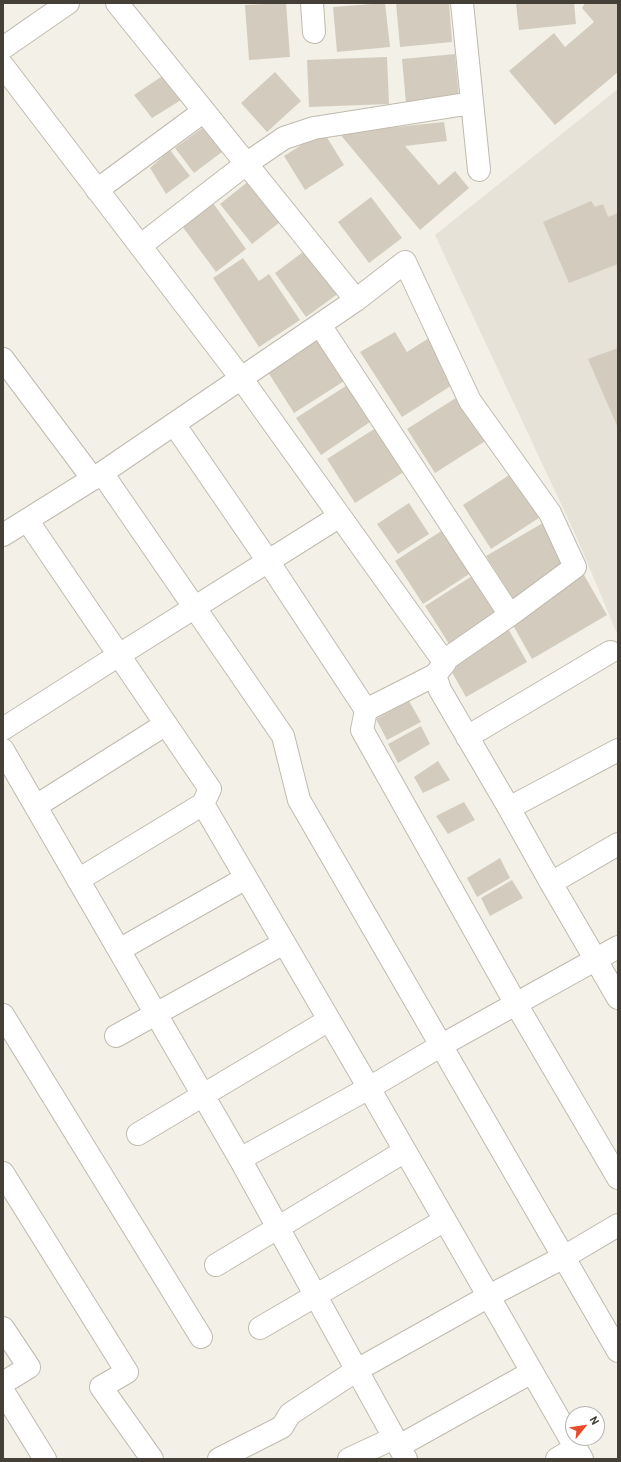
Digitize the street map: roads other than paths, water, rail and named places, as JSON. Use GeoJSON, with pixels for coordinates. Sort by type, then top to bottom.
{"type":"FeatureCollection","features":[{"type":"Feature","properties":{"kind":"street"},"geometry":{"type":"LineString","coordinates":[[3,48],[68,3]]}},
{"type":"Feature","properties":{"kind":"street"},"geometry":{"type":"LineString","coordinates":[[117,3],[356,300]]}},
{"type":"Feature","properties":{"kind":"street"},"geometry":{"type":"LineString","coordinates":[[312,3],[314,32]]}},
{"type":"Feature","properties":{"kind":"street"},"geometry":{"type":"LineString","coordinates":[[462,3],[479,170]]}},
{"type":"Feature","properties":{"kind":"street"},"geometry":{"type":"LineString","coordinates":[[3,66],[241,378],[340,516],[440,669]]}},
{"type":"Feature","properties":{"kind":"street"},"geometry":{"type":"LineString","coordinates":[[140,246],[246,164],[284,138],[314,128],[472,102]]}},
{"type":"Feature","properties":{"kind":"street"},"geometry":{"type":"LineString","coordinates":[[98,190],[204,112]]}},
{"type":"Feature","properties":{"kind":"street"},"geometry":{"type":"LineString","coordinates":[[3,535],[98,476],[356,300],[405,262],[470,401],[550,513],[575,567],[510,615],[445,660],[440,669],[440,690],[618,998]]}},
{"type":"Feature","properties":{"kind":"street"},"geometry":{"type":"LineString","coordinates":[[320,325],[510,615]]}},
{"type":"Feature","properties":{"kind":"street"},"geometry":{"type":"LineString","coordinates":[[3,359],[98,476],[194,607],[283,736],[299,800],[618,1351]]}},
{"type":"Feature","properties":{"kind":"street"},"geometry":{"type":"LineString","coordinates":[[174,424],[268,561],[366,710],[362,730],[516,1004],[618,1178]]}},
{"type":"Feature","properties":{"kind":"street"},"geometry":{"type":"LineString","coordinates":[[3,729],[340,516]]}},
{"type":"Feature","properties":{"kind":"street"},"geometry":{"type":"LineString","coordinates":[[27,520],[210,789],[203,804],[78,880]]}},
{"type":"Feature","properties":{"kind":"street"},"geometry":{"type":"LineString","coordinates":[[467,738],[610,652]]}},
{"type":"Feature","properties":{"kind":"street"},"geometry":{"type":"LineString","coordinates":[[366,710],[440,669]]}},
{"type":"Feature","properties":{"kind":"street"},"geometry":{"type":"LineString","coordinates":[[36,806],[166,724]]}},
{"type":"Feature","properties":{"kind":"street"},"geometry":{"type":"LineString","coordinates":[[3,750],[240,1159],[400,1448]]}},
{"type":"Feature","properties":{"kind":"street"},"geometry":{"type":"LineString","coordinates":[[509,808],[618,750]]}},
{"type":"Feature","properties":{"kind":"street"},"geometry":{"type":"LineString","coordinates":[[203,804],[489,1296],[532,1372],[572,1455]]}},
{"type":"Feature","properties":{"kind":"street"},"geometry":{"type":"LineString","coordinates":[[551,883],[618,844]]}},
{"type":"Feature","properties":{"kind":"street"},"geometry":{"type":"LineString","coordinates":[[119,950],[246,878]]}},
{"type":"Feature","properties":{"kind":"street"},"geometry":{"type":"LineString","coordinates":[[116,1036],[157,1015],[284,944]]}},
{"type":"Feature","properties":{"kind":"street"},"geometry":{"type":"LineString","coordinates":[[240,1159],[618,947]]}},
{"type":"Feature","properties":{"kind":"street"},"geometry":{"type":"LineString","coordinates":[[3,1015],[201,1337]]}},
{"type":"Feature","properties":{"kind":"street"},"geometry":{"type":"LineString","coordinates":[[138,1134],[329,1020]]}},
{"type":"Feature","properties":{"kind":"street"},"geometry":{"type":"LineString","coordinates":[[216,1265],[405,1151]]}},
{"type":"Feature","properties":{"kind":"street"},"geometry":{"type":"LineString","coordinates":[[3,1173],[9,1196],[127,1372],[101,1387],[152,1459]]}},
{"type":"Feature","properties":{"kind":"street"},"geometry":{"type":"LineString","coordinates":[[260,1328],[316,1297],[445,1220]]}},
{"type":"Feature","properties":{"kind":"street"},"geometry":{"type":"LineString","coordinates":[[219,1459],[282,1427],[290,1414],[357,1370],[489,1296],[564,1257],[618,1225]]}},
{"type":"Feature","properties":{"kind":"street"},"geometry":{"type":"LineString","coordinates":[[3,1328],[29,1367],[3,1383]]}},
{"type":"Feature","properties":{"kind":"street"},"geometry":{"type":"LineString","coordinates":[[348,1459],[400,1448],[532,1372]]}},
{"type":"Feature","properties":{"kind":"street"},"geometry":{"type":"LineString","coordinates":[[3,1391],[41,1458]]}}]}
